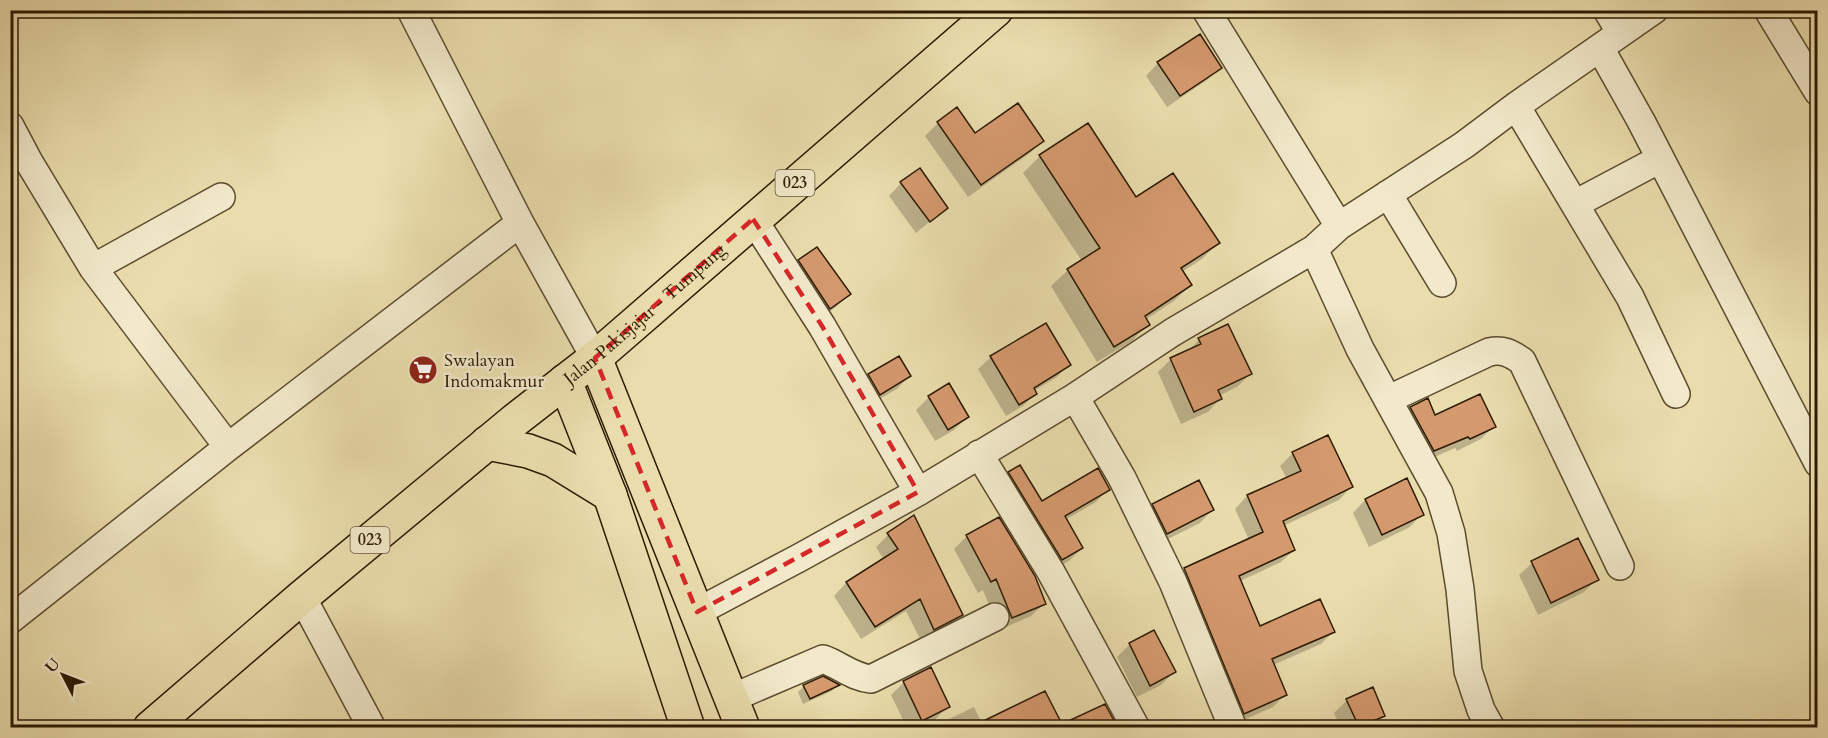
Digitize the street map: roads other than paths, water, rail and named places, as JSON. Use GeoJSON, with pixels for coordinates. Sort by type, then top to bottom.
{"type":"FeatureCollection","features":[{"type":"Feature","properties":{"kind":"main road","name":"Jalan Pakisjajar - Tumpang"},"geometry":{"type":"LineString","coordinates":[[150,728],[302,597],[487,443],[595,358],[996,10]]}},
{"type":"Feature","properties":{"kind":"main road"},"geometry":{"type":"LineString","coordinates":[[595,358],[743,728]]}},
{"type":"Feature","properties":{"kind":"main road"},"geometry":{"type":"LineString","coordinates":[[565,381],[610,495],[688,728]]}},
{"type":"Feature","properties":{"kind":"main road"},"geometry":{"type":"LineString","coordinates":[[487,443],[528,451],[553,460],[610,495]]}},
{"type":"Feature","properties":{"kind":"street"},"geometry":{"type":"LineString","coordinates":[[411,10],[520,223],[595,358]]}},
{"type":"Feature","properties":{"kind":"street"},"geometry":{"type":"LineString","coordinates":[[1206,10],[1339,226]]}},
{"type":"Feature","properties":{"kind":"street"},"geometry":{"type":"LineString","coordinates":[[698,612],[918,492],[1075,397],[1173,332],[1314,249],[1339,226],[1464,145],[1609,30],[1654,10]]}},
{"type":"Feature","properties":{"kind":"street"},"geometry":{"type":"LineString","coordinates":[[1768,10],[1818,92]]}},
{"type":"Feature","properties":{"kind":"street"},"geometry":{"type":"LineString","coordinates":[[1609,30],[1660,159],[1818,463]]}},
{"type":"Feature","properties":{"kind":"street"},"geometry":{"type":"LineString","coordinates":[[1516,106],[1630,297],[1676,394]]}},
{"type":"Feature","properties":{"kind":"street"},"geometry":{"type":"LineString","coordinates":[[10,126],[93,268],[228,447]]}},
{"type":"Feature","properties":{"kind":"street"},"geometry":{"type":"LineString","coordinates":[[1575,204],[1660,159]]}},
{"type":"Feature","properties":{"kind":"street"},"geometry":{"type":"LineString","coordinates":[[1388,194],[1442,283]]}},
{"type":"Feature","properties":{"kind":"street"},"geometry":{"type":"LineString","coordinates":[[93,268],[221,197]]}},
{"type":"Feature","properties":{"kind":"street"},"geometry":{"type":"LineString","coordinates":[[753,219],[822,326],[918,492]]}},
{"type":"Feature","properties":{"kind":"street"},"geometry":{"type":"LineString","coordinates":[[10,620],[228,447],[520,223]]}},
{"type":"Feature","properties":{"kind":"street"},"geometry":{"type":"LineString","coordinates":[[1314,249],[1360,349],[1439,493],[1451,533],[1460,589],[1468,671],[1481,710],[1491,728]]}},
{"type":"Feature","properties":{"kind":"street"},"geometry":{"type":"LineString","coordinates":[[1389,399],[1489,352],[1507,351],[1522,361],[1620,566]]}},
{"type":"Feature","properties":{"kind":"street"},"geometry":{"type":"LineString","coordinates":[[1075,397],[1122,478],[1173,582],[1233,728]]}},
{"type":"Feature","properties":{"kind":"street"},"geometry":{"type":"LineString","coordinates":[[979,454],[1051,572],[1136,728]]}},
{"type":"Feature","properties":{"kind":"street"},"geometry":{"type":"LineString","coordinates":[[302,597],[372,728]]}},
{"type":"Feature","properties":{"kind":"street"},"geometry":{"type":"LineString","coordinates":[[732,698],[823,659],[858,678],[871,679],[995,617]]}},
{"type":"Feature","properties":{"kind":"place","name":"Swalayan Indomakmur"},"geometry":{"type":"Point","coordinates":[423,370]}}]}
